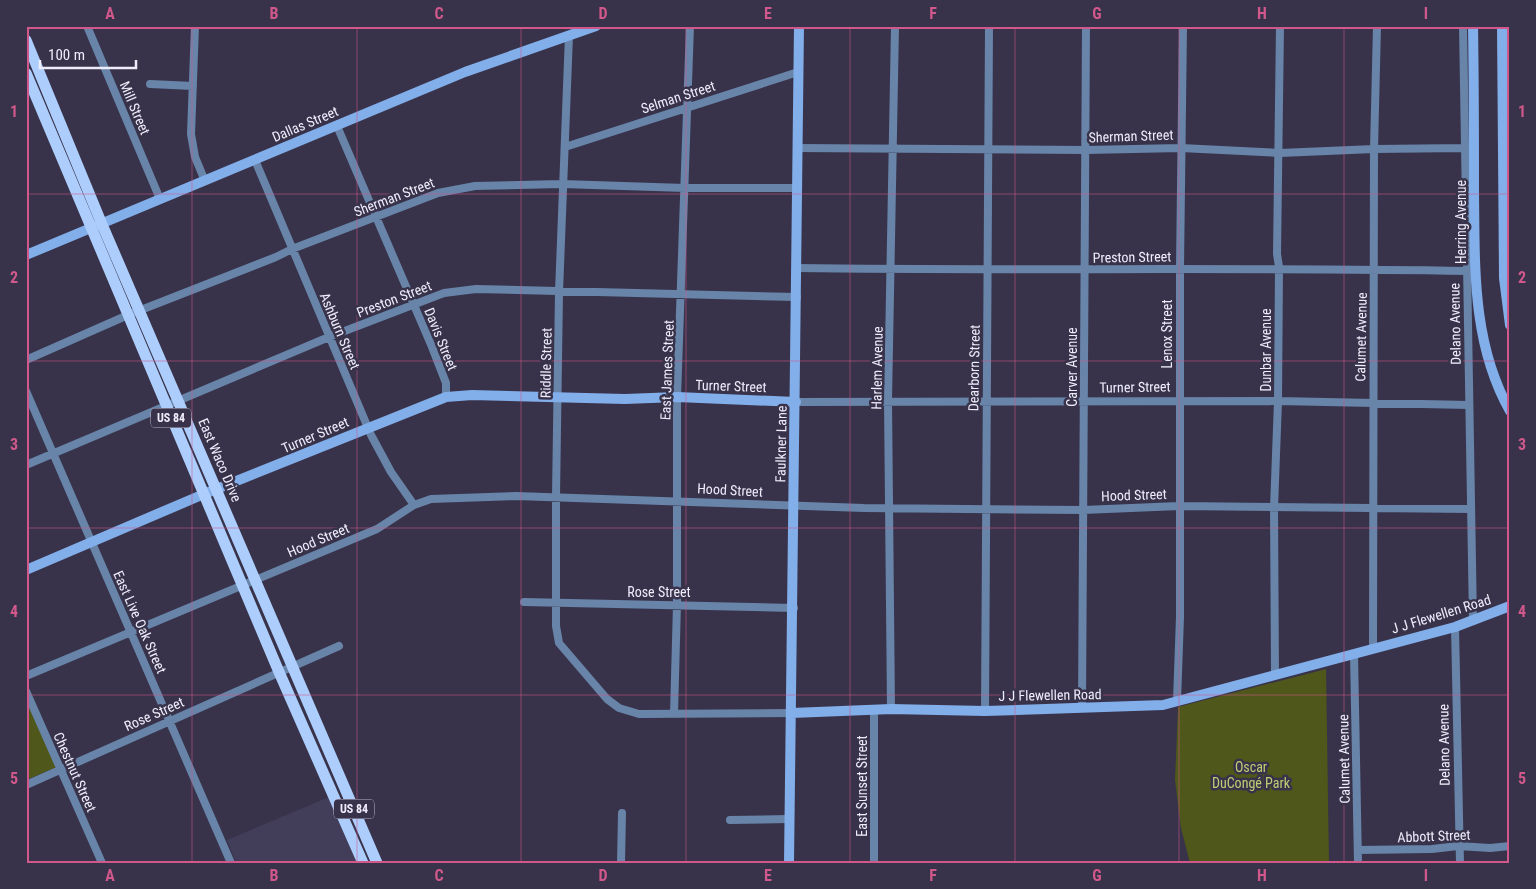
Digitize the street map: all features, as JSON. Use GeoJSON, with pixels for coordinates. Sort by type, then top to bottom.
{"type":"FeatureCollection","features":[{"type":"Feature","properties":{"kind":"main road","name":"East Waco Drive"},"geometry":{"type":"LineString","coordinates":[[26,40],[101,222],[179,399],[216,490],[377,863]]}},
{"type":"Feature","properties":{"kind":"main road","name":"East Waco Drive"},"geometry":{"type":"LineString","coordinates":[[26,73],[279,672],[363,863]]}},
{"type":"Feature","properties":{"kind":"street","name":"Mill Street"},"geometry":{"type":"LineString","coordinates":[[87,26],[160,199]]}},
{"type":"Feature","properties":{"kind":"street"},"geometry":{"type":"LineString","coordinates":[[195,26],[191,134],[196,158],[205,181]]}},
{"type":"Feature","properties":{"kind":"street","name":"Dallas Street"},"geometry":{"type":"LineString","coordinates":[[26,255],[101,222],[205,181],[465,72],[596,26]]}},
{"type":"Feature","properties":{"kind":"street","name":"East James Street"},"geometry":{"type":"LineString","coordinates":[[674,714],[678,500],[677,397],[690,26]]}},
{"type":"Feature","properties":{"kind":"street","name":"Faulkner Lane"},"geometry":{"type":"LineString","coordinates":[[790,863],[799,26]]}},
{"type":"Feature","properties":{"kind":"street","name":"Harlem Avenue"},"geometry":{"type":"LineString","coordinates":[[890,709],[888,400],[892,269],[894,26]]}},
{"type":"Feature","properties":{"kind":"street","name":"Dearborn Street"},"geometry":{"type":"LineString","coordinates":[[985,711],[989,26]]}},
{"type":"Feature","properties":{"kind":"street","name":"Carver Avenue"},"geometry":{"type":"LineString","coordinates":[[1082,708],[1086,26]]}},
{"type":"Feature","properties":{"kind":"street","name":"Lenox Street"},"geometry":{"type":"LineString","coordinates":[[1177,701],[1180,617],[1180,268],[1183,26]]}},
{"type":"Feature","properties":{"kind":"street","name":"Dunbar Avenue"},"geometry":{"type":"LineString","coordinates":[[1275,674],[1274,508],[1278,401],[1279,267],[1277,254],[1280,153],[1280,26]]}},
{"type":"Feature","properties":{"kind":"street","name":"Calumet Avenue"},"geometry":{"type":"LineString","coordinates":[[1373,648],[1374,149],[1377,26]]}},
{"type":"Feature","properties":{"kind":"street","name":"Delano Avenue"},"geometry":{"type":"LineString","coordinates":[[1463,26],[1473,621]]}},
{"type":"Feature","properties":{"kind":"street","name":"Herring Avenue"},"geometry":{"type":"LineString","coordinates":[[1473,26],[1474,277],[1486,355],[1494,378],[1510,411]]}},
{"type":"Feature","properties":{"kind":"street"},"geometry":{"type":"LineString","coordinates":[[1502,26],[1504,278],[1510,325]]}},
{"type":"Feature","properties":{"kind":"street","name":"Riddle Street"},"geometry":{"type":"LineString","coordinates":[[569,35],[559,292],[556,603],[559,643],[590,680]]}},
{"type":"Feature","properties":{"kind":"street","name":"Selman Street"},"geometry":{"type":"LineString","coordinates":[[565,147],[687,106],[798,72]]}},
{"type":"Feature","properties":{"kind":"street"},"geometry":{"type":"LineString","coordinates":[[150,84],[193,86]]}},
{"type":"Feature","properties":{"kind":"street","name":"Davis Street"},"geometry":{"type":"LineString","coordinates":[[337,126],[446,383],[446,397]]}},
{"type":"Feature","properties":{"kind":"street","name":"Sherman Street"},"geometry":{"type":"LineString","coordinates":[[798,148],[989,150],[1181,148],[1280,153],[1465,148]]}},
{"type":"Feature","properties":{"kind":"street","name":"Ashburn Street"},"geometry":{"type":"LineString","coordinates":[[255,160],[368,428],[391,472],[414,505]]}},
{"type":"Feature","properties":{"kind":"street","name":"Sherman Street"},"geometry":{"type":"LineString","coordinates":[[26,360],[128,315],[438,193],[466,188],[562,184],[684,188],[798,188]]}},
{"type":"Feature","properties":{"kind":"street","name":"Preston Street"},"geometry":{"type":"LineString","coordinates":[[797,268],[1085,270],[1279,267],[1467,271]]}},
{"type":"Feature","properties":{"kind":"street","name":"Preston Street"},"geometry":{"type":"LineString","coordinates":[[26,465],[329,337],[444,293],[464,290],[797,297]]}},
{"type":"Feature","properties":{"kind":"street","name":"East Live Oak Street"},"geometry":{"type":"LineString","coordinates":[[26,390],[231,863]]}},
{"type":"Feature","properties":{"kind":"street","name":"Turner Street"},"geometry":{"type":"LineString","coordinates":[[26,570],[204,494],[446,397],[472,395],[677,397],[796,402],[888,400],[1084,402],[1180,400],[1469,405]]}},
{"type":"Feature","properties":{"kind":"street","name":"Hood Street"},"geometry":{"type":"LineString","coordinates":[[26,676],[377,529],[414,505],[442,498],[556,496],[627,501],[678,500],[794,506],[889,508],[1083,510],[1179,506],[1471,509]]}},
{"type":"Feature","properties":{"kind":"street","name":"Rose Street"},"geometry":{"type":"LineString","coordinates":[[524,602],[794,608]]}},
{"type":"Feature","properties":{"kind":"street","name":"J J Flewellen Road"},"geometry":{"type":"LineString","coordinates":[[590,680],[607,699],[619,708],[640,714],[792,713],[890,709],[985,711],[1144,707],[1198,697],[1275,674],[1454,627],[1510,606]]}},
{"type":"Feature","properties":{"kind":"street","name":"Delano Avenue"},"geometry":{"type":"LineString","coordinates":[[1454,627],[1458,846],[1460,863]]}},
{"type":"Feature","properties":{"kind":"street","name":"Rose Street"},"geometry":{"type":"LineString","coordinates":[[26,785],[340,646]]}},
{"type":"Feature","properties":{"kind":"street","name":"Calumet Avenue"},"geometry":{"type":"LineString","coordinates":[[1354,654],[1358,863]]}},
{"type":"Feature","properties":{"kind":"street","name":"Chestnut Street"},"geometry":{"type":"LineString","coordinates":[[26,690],[102,863]]}},
{"type":"Feature","properties":{"kind":"street","name":"East Sunset Street"},"geometry":{"type":"LineString","coordinates":[[874,710],[874,863]]}},
{"type":"Feature","properties":{"kind":"street"},"geometry":{"type":"LineString","coordinates":[[621,863],[622,813]]}},
{"type":"Feature","properties":{"kind":"street"},"geometry":{"type":"LineString","coordinates":[[730,820],[790,819]]}},
{"type":"Feature","properties":{"kind":"street","name":"Abbott Street"},"geometry":{"type":"LineString","coordinates":[[1358,850],[1510,846]]}},
{"type":"Feature","properties":{"kind":"shaded area"},"geometry":{"type":"Polygon","coordinates":[[[329,797],[357,863],[236,863],[227,840],[329,797]]]}},
{"type":"Feature","properties":{"kind":"green space","name":"Oscar DuCongé Park"},"geometry":{"type":"Polygon","coordinates":[[[1326,669],[1329,863],[1190,863],[1181,828],[1175,780],[1178,707],[1326,669]]]}},
{"type":"Feature","properties":{"kind":"green space"},"geometry":{"type":"Polygon","coordinates":[[[26,694],[57,767],[26,780],[26,694]]]}}]}
